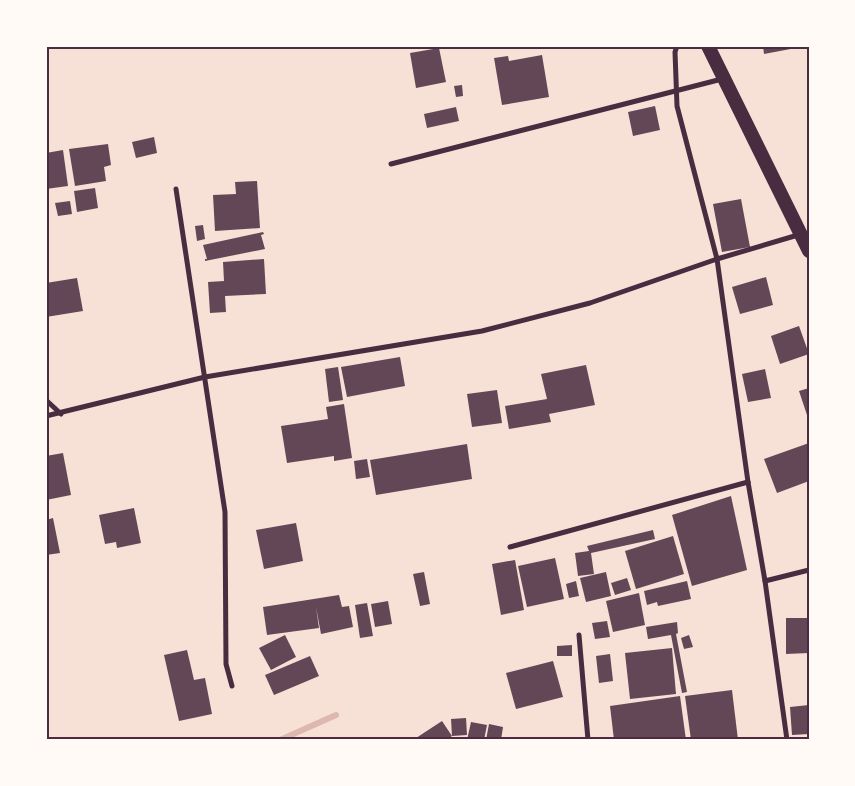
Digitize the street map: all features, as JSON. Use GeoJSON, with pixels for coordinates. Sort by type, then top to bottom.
{"type":"FeatureCollection","features":[{"type":"Feature","properties":{"kind":"highway"},"geometry":{"type":"LineString","coordinates":[[708,46],[809,251]]}},
{"type":"Feature","properties":{"kind":"street"},"geometry":{"type":"LineString","coordinates":[[677,46],[677,106],[717,259],[748,482],[765,581],[786,740]]}},
{"type":"Feature","properties":{"kind":"street"},"geometry":{"type":"LineString","coordinates":[[391,164],[724,78]]}},
{"type":"Feature","properties":{"kind":"street"},"geometry":{"type":"LineString","coordinates":[[176,189],[225,512],[226,664],[232,686]]}},
{"type":"Feature","properties":{"kind":"street"},"geometry":{"type":"LineString","coordinates":[[46,416],[61,414],[205,377],[482,331],[590,303],[717,259],[801,234]]}},
{"type":"Feature","properties":{"kind":"street"},"geometry":{"type":"LineString","coordinates":[[46,400],[61,414]]}},
{"type":"Feature","properties":{"kind":"street"},"geometry":{"type":"LineString","coordinates":[[510,547],[748,482]]}},
{"type":"Feature","properties":{"kind":"street"},"geometry":{"type":"LineString","coordinates":[[765,581],[809,570]]}},
{"type":"Feature","properties":{"kind":"street"},"geometry":{"type":"LineString","coordinates":[[579,635],[588,740]]}},
{"type":"Feature","properties":{"kind":"building"},"geometry":{"type":"Polygon","coordinates":[[[763,46],[796,46],[796,48],[764,54],[763,46]]]}},
{"type":"Feature","properties":{"kind":"building"},"geometry":{"type":"Polygon","coordinates":[[[439,48],[446,82],[416,88],[410,53],[439,48]]]}},
{"type":"Feature","properties":{"kind":"building"},"geometry":{"type":"Polygon","coordinates":[[[542,55],[549,97],[502,105],[494,58],[508,56],[509,61],[542,55]]]}},
{"type":"Feature","properties":{"kind":"building"},"geometry":{"type":"Polygon","coordinates":[[[462,85],[463,96],[456,97],[454,86],[462,85]]]}},
{"type":"Feature","properties":{"kind":"building"},"geometry":{"type":"Polygon","coordinates":[[[655,106],[660,130],[633,136],[628,112],[655,106]]]}},
{"type":"Feature","properties":{"kind":"building"},"geometry":{"type":"Polygon","coordinates":[[[456,107],[459,121],[427,128],[424,114],[456,107]]]}},
{"type":"Feature","properties":{"kind":"building"},"geometry":{"type":"Polygon","coordinates":[[[154,137],[157,153],[136,158],[132,142],[154,137]]]}},
{"type":"Feature","properties":{"kind":"building"},"geometry":{"type":"Polygon","coordinates":[[[108,144],[111,165],[104,167],[106,181],[75,186],[69,149],[108,144]]]}},
{"type":"Feature","properties":{"kind":"building"},"geometry":{"type":"Polygon","coordinates":[[[63,150],[68,186],[46,189],[46,153],[63,150]]]}},
{"type":"Feature","properties":{"kind":"building"},"geometry":{"type":"Polygon","coordinates":[[[257,181],[260,228],[215,231],[213,195],[236,194],[235,182],[257,181]]]}},
{"type":"Feature","properties":{"kind":"building"},"geometry":{"type":"Polygon","coordinates":[[[95,188],[98,208],[77,212],[74,191],[95,188]]]}},
{"type":"Feature","properties":{"kind":"building"},"geometry":{"type":"Polygon","coordinates":[[[741,199],[750,247],[722,252],[713,204],[741,199]]]}},
{"type":"Feature","properties":{"kind":"building"},"geometry":{"type":"Polygon","coordinates":[[[70,201],[72,214],[58,216],[55,203],[70,201]]]}},
{"type":"Feature","properties":{"kind":"building"},"geometry":{"type":"Polygon","coordinates":[[[203,225],[205,239],[197,241],[195,226],[203,225]]]}},
{"type":"Feature","properties":{"kind":"building"},"geometry":{"type":"Polygon","coordinates":[[[263,232],[264,234],[261,235],[265,249],[205,261],[207,259],[203,245],[263,232]]]}},
{"type":"Feature","properties":{"kind":"building"},"geometry":{"type":"Polygon","coordinates":[[[264,259],[266,294],[225,296],[226,312],[210,313],[208,282],[224,281],[223,262],[264,259]]]}},
{"type":"Feature","properties":{"kind":"building"},"geometry":{"type":"Polygon","coordinates":[[[766,277],[773,305],[740,314],[732,287],[766,277]]]}},
{"type":"Feature","properties":{"kind":"building"},"geometry":{"type":"Polygon","coordinates":[[[77,278],[83,311],[46,317],[46,283],[77,278]]]}},
{"type":"Feature","properties":{"kind":"building"},"geometry":{"type":"Polygon","coordinates":[[[799,326],[809,354],[780,364],[771,336],[799,326]]]}},
{"type":"Feature","properties":{"kind":"building"},"geometry":{"type":"Polygon","coordinates":[[[400,357],[405,386],[347,397],[341,367],[400,357]]]}},
{"type":"Feature","properties":{"kind":"building"},"geometry":{"type":"Polygon","coordinates":[[[586,365],[595,405],[549,414],[551,422],[509,429],[505,406],[547,399],[541,374],[586,365]]]}},
{"type":"Feature","properties":{"kind":"building"},"geometry":{"type":"Polygon","coordinates":[[[338,367],[343,400],[329,402],[325,369],[338,367]]]}},
{"type":"Feature","properties":{"kind":"building"},"geometry":{"type":"Polygon","coordinates":[[[765,369],[771,398],[748,402],[742,374],[765,369]]]}},
{"type":"Feature","properties":{"kind":"building"},"geometry":{"type":"Polygon","coordinates":[[[809,388],[809,418],[808,418],[799,391],[809,388]]]}},
{"type":"Feature","properties":{"kind":"building"},"geometry":{"type":"Polygon","coordinates":[[[497,390],[502,423],[472,427],[467,394],[497,390]]]}},
{"type":"Feature","properties":{"kind":"building"},"geometry":{"type":"Polygon","coordinates":[[[344,404],[352,458],[334,461],[334,456],[287,463],[281,426],[328,419],[326,407],[344,404]]]}},
{"type":"Feature","properties":{"kind":"building"},"geometry":{"type":"Polygon","coordinates":[[[809,443],[809,481],[777,493],[764,459],[809,443]]]}},
{"type":"Feature","properties":{"kind":"building"},"geometry":{"type":"Polygon","coordinates":[[[467,444],[472,479],[376,495],[370,460],[467,444]]]}},
{"type":"Feature","properties":{"kind":"building"},"geometry":{"type":"Polygon","coordinates":[[[63,453],[71,495],[46,500],[46,456],[63,453]]]}},
{"type":"Feature","properties":{"kind":"building"},"geometry":{"type":"Polygon","coordinates":[[[367,459],[370,477],[356,479],[354,461],[367,459]]]}},
{"type":"Feature","properties":{"kind":"building"},"geometry":{"type":"Polygon","coordinates":[[[731,496],[747,570],[692,586],[672,515],[731,496]]]}},
{"type":"Feature","properties":{"kind":"building"},"geometry":{"type":"Polygon","coordinates":[[[134,508],[141,543],[117,548],[116,542],[105,544],[99,515],[134,508]]]}},
{"type":"Feature","properties":{"kind":"building"},"geometry":{"type":"Polygon","coordinates":[[[53,518],[60,553],[46,555],[46,520],[53,518]]]}},
{"type":"Feature","properties":{"kind":"building"},"geometry":{"type":"Polygon","coordinates":[[[296,523],[303,561],[264,569],[256,530],[296,523]]]}},
{"type":"Feature","properties":{"kind":"building"},"geometry":{"type":"Polygon","coordinates":[[[653,530],[655,539],[591,553],[594,574],[578,576],[575,553],[589,551],[587,546],[653,530]]]}},
{"type":"Feature","properties":{"kind":"building"},"geometry":{"type":"Polygon","coordinates":[[[673,536],[684,574],[636,589],[625,551],[673,536]]]}},
{"type":"Feature","properties":{"kind":"building"},"geometry":{"type":"Polygon","coordinates":[[[555,558],[564,599],[527,607],[518,566],[555,558]]]}},
{"type":"Feature","properties":{"kind":"building"},"geometry":{"type":"Polygon","coordinates":[[[515,560],[524,610],[501,615],[492,564],[515,560]]]}},
{"type":"Feature","properties":{"kind":"building"},"geometry":{"type":"Polygon","coordinates":[[[424,572],[430,604],[420,606],[413,574],[424,572]]]}},
{"type":"Feature","properties":{"kind":"building"},"geometry":{"type":"Polygon","coordinates":[[[606,572],[611,596],[586,602],[580,578],[606,572]]]}},
{"type":"Feature","properties":{"kind":"building"},"geometry":{"type":"Polygon","coordinates":[[[627,578],[631,590],[615,595],[611,583],[627,578]]]}},
{"type":"Feature","properties":{"kind":"building"},"geometry":{"type":"Polygon","coordinates":[[[576,581],[579,596],[569,598],[566,584],[576,581]]]}},
{"type":"Feature","properties":{"kind":"building"},"geometry":{"type":"Polygon","coordinates":[[[687,581],[691,599],[658,606],[657,602],[647,605],[644,591],[687,581]]]}},
{"type":"Feature","properties":{"kind":"building"},"geometry":{"type":"Polygon","coordinates":[[[639,593],[645,625],[613,632],[606,601],[639,593]]]}},
{"type":"Feature","properties":{"kind":"building"},"geometry":{"type":"Polygon","coordinates":[[[339,595],[342,607],[349,606],[353,627],[321,634],[316,607],[319,628],[267,635],[263,607],[339,595]]]}},
{"type":"Feature","properties":{"kind":"building"},"geometry":{"type":"Polygon","coordinates":[[[388,601],[392,624],[375,627],[371,604],[388,601]]]}},
{"type":"Feature","properties":{"kind":"building"},"geometry":{"type":"Polygon","coordinates":[[[367,603],[373,636],[360,638],[355,605],[367,603]]]}},
{"type":"Feature","properties":{"kind":"building"},"geometry":{"type":"Polygon","coordinates":[[[786,618],[809,618],[809,653],[786,654],[786,618]]]}},
{"type":"Feature","properties":{"kind":"building"},"geometry":{"type":"Polygon","coordinates":[[[607,621],[610,637],[595,639],[592,623],[607,621]]]}},
{"type":"Feature","properties":{"kind":"building"},"geometry":{"type":"Polygon","coordinates":[[[677,622],[678,633],[676,634],[687,692],[682,693],[671,635],[648,639],[646,627],[677,622]]]}},
{"type":"Feature","properties":{"kind":"building"},"geometry":{"type":"Polygon","coordinates":[[[285,635],[296,657],[271,670],[259,648],[285,635]]]}},
{"type":"Feature","properties":{"kind":"building"},"geometry":{"type":"Polygon","coordinates":[[[689,635],[693,647],[684,649],[681,638],[689,635]]]}},
{"type":"Feature","properties":{"kind":"building"},"geometry":{"type":"Polygon","coordinates":[[[572,645],[572,656],[557,656],[557,646],[572,645]]]}},
{"type":"Feature","properties":{"kind":"building"},"geometry":{"type":"Polygon","coordinates":[[[672,648],[676,694],[630,699],[625,653],[672,648]]]}},
{"type":"Feature","properties":{"kind":"building"},"geometry":{"type":"Polygon","coordinates":[[[187,650],[194,680],[205,678],[212,714],[179,721],[164,655],[187,650]]]}},
{"type":"Feature","properties":{"kind":"building"},"geometry":{"type":"Polygon","coordinates":[[[610,654],[613,681],[599,683],[596,656],[610,654]]]}},
{"type":"Feature","properties":{"kind":"building"},"geometry":{"type":"Polygon","coordinates":[[[310,656],[319,676],[274,695],[265,675],[310,656]]]}},
{"type":"Feature","properties":{"kind":"building"},"geometry":{"type":"Polygon","coordinates":[[[553,661],[563,697],[516,709],[506,673],[553,661]]]}},
{"type":"Feature","properties":{"kind":"building"},"geometry":{"type":"Polygon","coordinates":[[[732,690],[738,740],[691,740],[685,696],[732,690]]]}},
{"type":"Feature","properties":{"kind":"building"},"geometry":{"type":"Polygon","coordinates":[[[680,696],[686,740],[647,740],[647,738],[614,740],[610,706],[680,696]]]}},
{"type":"Feature","properties":{"kind":"building"},"geometry":{"type":"Polygon","coordinates":[[[809,705],[809,734],[792,735],[790,707],[809,705]]]}},
{"type":"Feature","properties":{"kind":"building"},"geometry":{"type":"Polygon","coordinates":[[[466,718],[467,735],[452,736],[451,719],[466,718]]]}},
{"type":"Feature","properties":{"kind":"building"},"geometry":{"type":"Polygon","coordinates":[[[442,721],[452,736],[447,740],[413,740],[442,721]]]}},
{"type":"Feature","properties":{"kind":"building"},"geometry":{"type":"Polygon","coordinates":[[[471,722],[487,725],[484,740],[467,740],[471,722]]]}},
{"type":"Feature","properties":{"kind":"building"},"geometry":{"type":"Polygon","coordinates":[[[489,724],[503,727],[501,740],[486,740],[489,724]]]}},
{"type":"Feature","properties":{"kind":"waterway"},"geometry":{"type":"LineString","coordinates":[[280,740],[336,715]]}}]}
